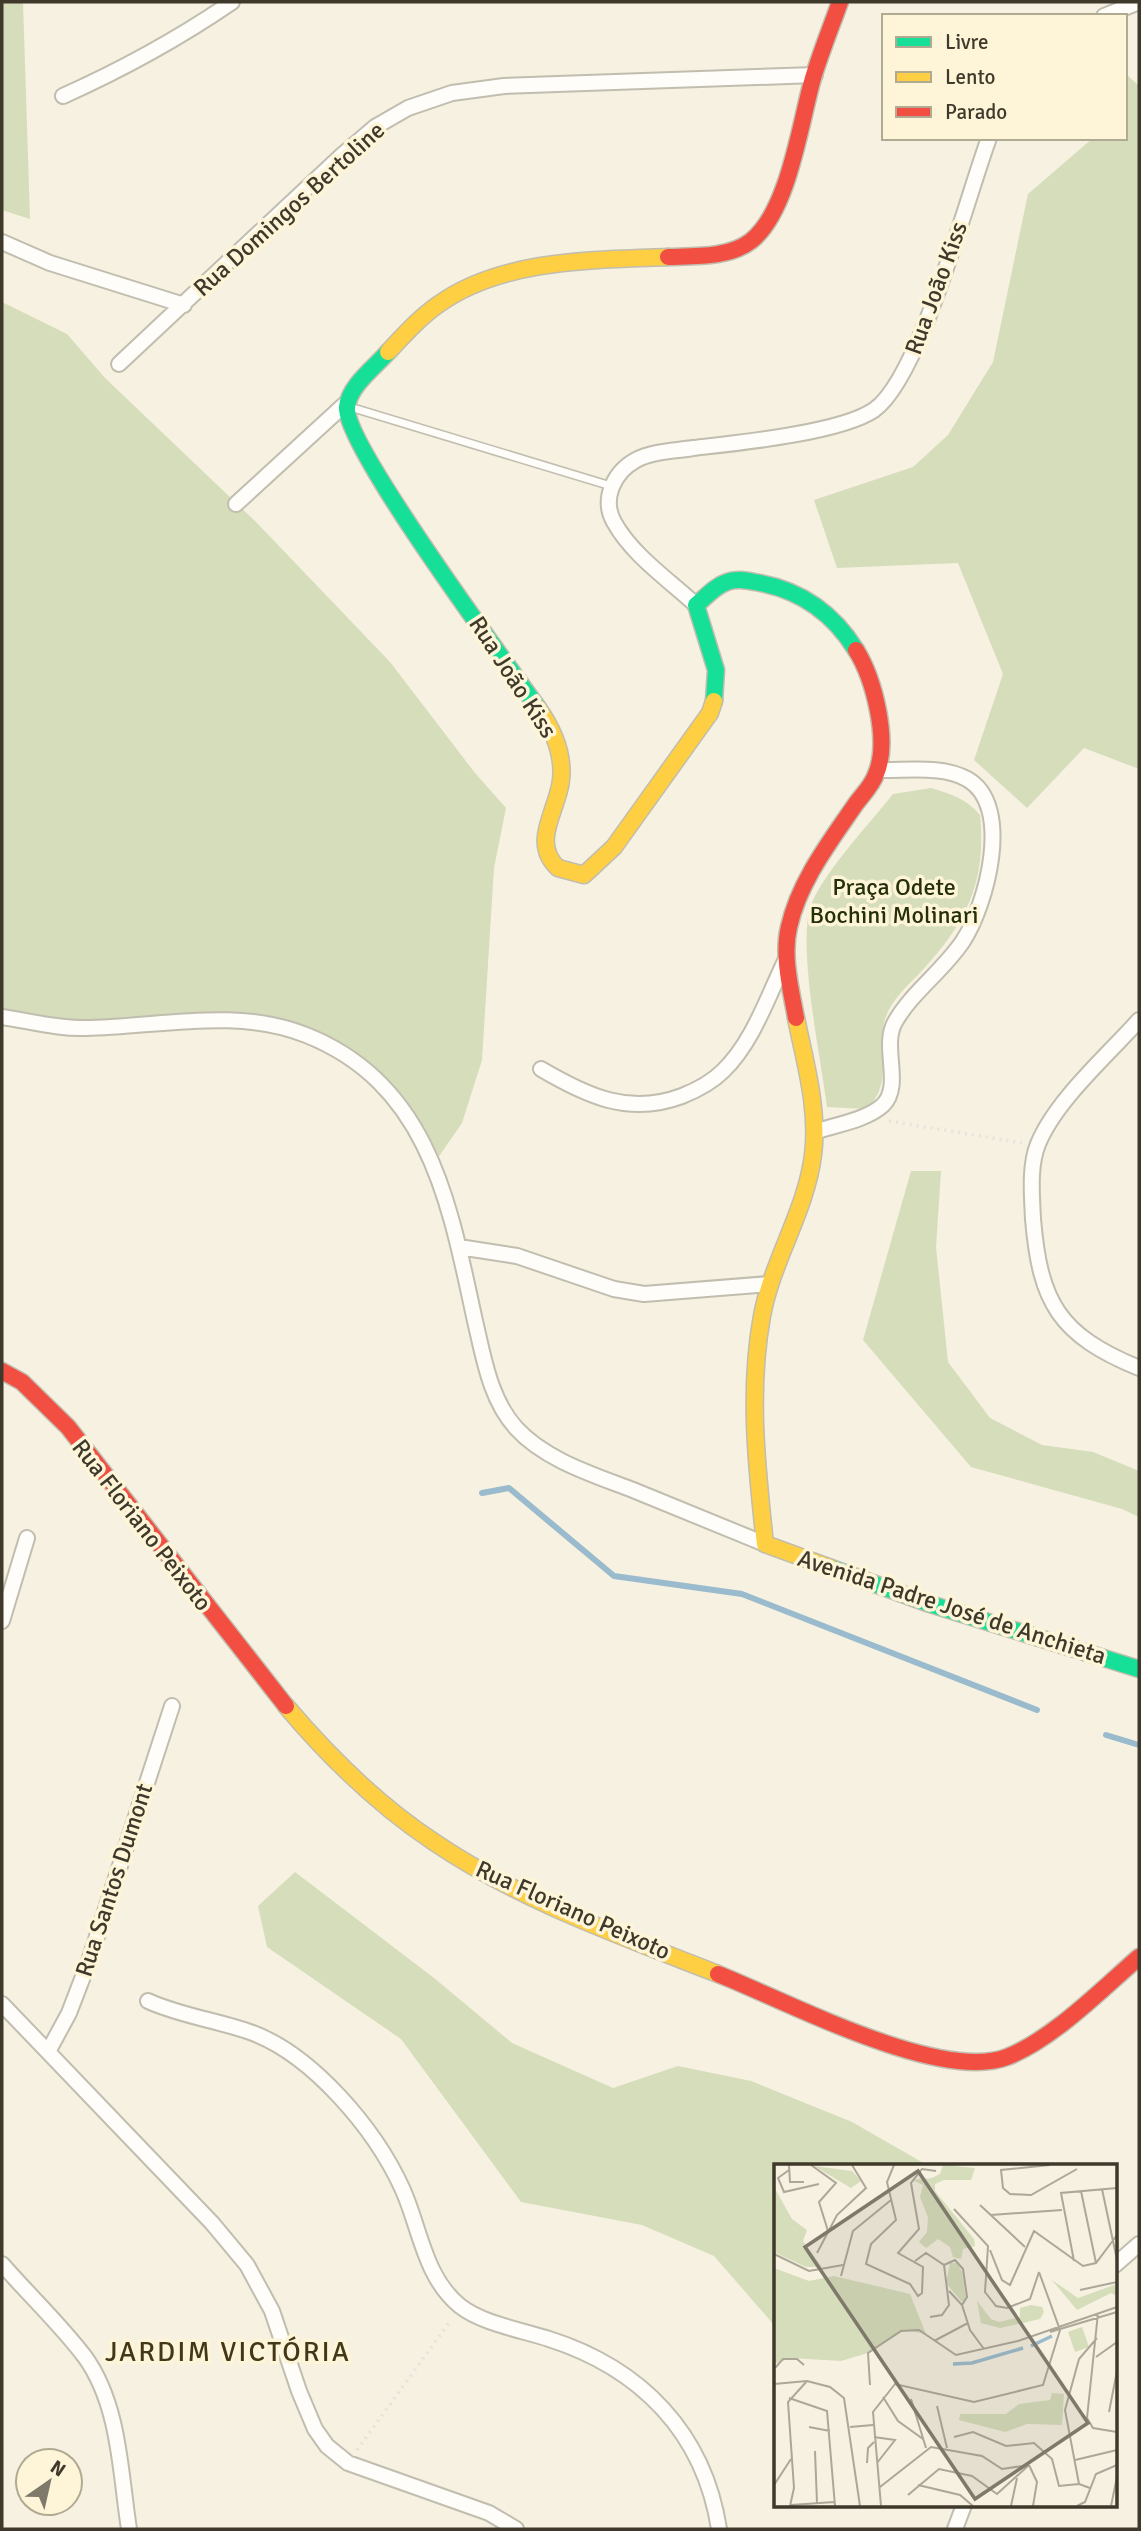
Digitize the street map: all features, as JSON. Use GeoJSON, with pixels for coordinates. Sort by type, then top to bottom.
{"type":"FeatureCollection","features":[{"type":"Feature","properties":{"kind":"street"},"geometry":{"type":"LineString","coordinates":[[63,96],[129,67],[174,42],[232,2]]}},
{"type":"Feature","properties":{"kind":"street"},"geometry":{"type":"LineString","coordinates":[[236,504],[344,405],[353,391],[404,336],[439,303],[469,286],[512,270],[707,255],[734,250],[754,238],[771,215],[814,75],[841,2]]}},
{"type":"Feature","properties":{"kind":"street"},"geometry":{"type":"LineString","coordinates":[[1109,14],[1139,2]]}},
{"type":"Feature","properties":{"kind":"street","name":"Rua Domingos Bertoline"},"geometry":{"type":"LineString","coordinates":[[119,364],[341,156],[375,127],[408,108],[452,93],[504,86],[814,75]]}},
{"type":"Feature","properties":{"kind":"street","name":"Rua João Kiss"},"geometry":{"type":"LineString","coordinates":[[344,405],[350,428],[408,523],[545,718],[562,763],[561,783],[544,834],[544,849],[554,865],[569,874],[584,875],[614,847],[710,713],[719,688],[715,659],[696,605],[625,540],[613,520],[608,502],[611,486],[621,472],[637,460],[660,453],[780,437],[851,419],[874,410],[893,390],[920,339],[988,140]]}},
{"type":"Feature","properties":{"kind":"street"},"geometry":{"type":"LineString","coordinates":[[2,242],[50,262],[184,305]]}},
{"type":"Feature","properties":{"kind":"street"},"geometry":{"type":"LineString","coordinates":[[2,1017],[84,1029],[173,1021],[273,1024],[307,1035],[344,1054],[370,1073],[403,1108],[435,1162],[459,1247],[485,1364],[499,1407],[518,1431],[544,1450],[581,1469],[765,1544],[754,1454],[753,1408],[758,1339],[769,1284],[812,1169],[814,1132],[787,958],[788,928],[797,901],[811,873],[878,770],[880,730],[876,694],[862,656],[842,629],[814,603],[777,585],[734,580],[716,587],[696,605]]}},
{"type":"Feature","properties":{"kind":"street"},"geometry":{"type":"LineString","coordinates":[[814,1132],[872,1112],[887,1100],[890,1086],[891,1028],[911,1000],[962,942],[978,916],[988,885],[992,834],[988,805],[979,788],[966,778],[947,771],[878,770]]}},
{"type":"Feature","properties":{"kind":"street"},"geometry":{"type":"LineString","coordinates":[[541,1069],[601,1100],[631,1105],[663,1103],[701,1088],[724,1071],[747,1039],[787,958]]}},
{"type":"Feature","properties":{"kind":"street"},"geometry":{"type":"LineString","coordinates":[[1139,1020],[1070,1096],[1037,1145],[1033,1167],[1032,1205],[1037,1262],[1048,1296],[1061,1319],[1080,1336],[1116,1358],[1139,1367]]}},
{"type":"Feature","properties":{"kind":"street"},"geometry":{"type":"LineString","coordinates":[[459,1247],[517,1256],[614,1289],[644,1294],[769,1284]]}},
{"type":"Feature","properties":{"kind":"street","name":"Rua Floriano Peixoto"},"geometry":{"type":"LineString","coordinates":[[2,1371],[31,1388],[71,1433],[181,1576],[310,1734],[340,1765],[451,1854],[506,1885],[575,1917],[887,2042],[942,2059],[998,2061],[1015,2053],[1062,2021],[1139,1957]]}},
{"type":"Feature","properties":{"kind":"street"},"geometry":{"type":"LineString","coordinates":[[2,1621],[27,1538]]}},
{"type":"Feature","properties":{"kind":"street","name":"Avenida Padre José de Anchieta"},"geometry":{"type":"LineString","coordinates":[[765,1544],[930,1604],[1139,1669]]}},
{"type":"Feature","properties":{"kind":"street","name":"Rua Santos Dumont"},"geometry":{"type":"LineString","coordinates":[[49,2050],[69,2013],[89,1961],[172,1706]]}},
{"type":"Feature","properties":{"kind":"street"},"geometry":{"type":"LineString","coordinates":[[148,2001],[250,2032],[276,2044],[299,2061],[350,2109],[383,2150],[403,2191],[431,2268],[444,2290],[461,2307],[576,2348],[610,2363],[639,2384],[669,2413],[700,2465],[719,2529]]}},
{"type":"Feature","properties":{"kind":"street"},"geometry":{"type":"LineString","coordinates":[[2,2004],[212,2223],[247,2265],[272,2311],[315,2429],[327,2446],[348,2463],[489,2513],[516,2529]]}},
{"type":"Feature","properties":{"kind":"street"},"geometry":{"type":"LineString","coordinates":[[1116,2264],[1139,2244]]}},
{"type":"Feature","properties":{"kind":"street"},"geometry":{"type":"LineString","coordinates":[[2,2264],[85,2358],[101,2389],[117,2437],[129,2529]]}},
{"type":"Feature","properties":{"kind":"street"},"geometry":{"type":"LineString","coordinates":[[954,2529],[964,2506]]}},
{"type":"Feature","properties":{"kind":"lane"},"geometry":{"type":"LineString","coordinates":[[344,405],[611,486]]}},
{"type":"Feature","properties":{"kind":"path"},"geometry":{"type":"LineString","coordinates":[[872,1112],[896,1125],[1037,1145]]}},
{"type":"Feature","properties":{"kind":"path"},"geometry":{"type":"LineString","coordinates":[[348,2463],[461,2307]]}},
{"type":"Feature","properties":{"kind":"green space"},"geometry":{"type":"Polygon","coordinates":[[[2,2],[23,2],[30,219],[2,210],[2,2]]]}},
{"type":"Feature","properties":{"kind":"green space"},"geometry":{"type":"Polygon","coordinates":[[[1127,75],[1139,86],[1139,769],[1084,748],[1027,808],[974,760],[1003,674],[958,563],[837,568],[814,500],[913,467],[948,435],[993,362],[1028,194],[1091,140],[1127,140],[1127,75]]]}},
{"type":"Feature","properties":{"kind":"green space"},"geometry":{"type":"Polygon","coordinates":[[[2,302],[67,334],[105,378],[255,521],[390,662],[475,773],[506,808],[494,868],[482,1060],[462,1123],[435,1162],[371,1073],[273,1024],[84,1029],[2,1017],[2,302]]]}},
{"type":"Feature","properties":{"kind":"green space","name":"Praça Odete Bochini Molinari"},"geometry":{"type":"Polygon","coordinates":[[[931,788],[964,801],[980,815],[980,863],[976,883],[960,921],[948,939],[889,1009],[882,1035],[882,1079],[875,1099],[866,1109],[827,1107],[809,977],[807,927],[810,908],[835,865],[893,794],[931,788]]]}},
{"type":"Feature","properties":{"kind":"green space"},"geometry":{"type":"Polygon","coordinates":[[[911,1171],[941,1171],[936,1247],[948,1362],[990,1418],[1042,1445],[1093,1452],[1139,1471],[1139,1517],[1122,1509],[971,1467],[863,1340],[911,1171]]]}},
{"type":"Feature","properties":{"kind":"green space"},"geometry":{"type":"Polygon","coordinates":[[[295,1872],[434,1978],[512,2043],[613,2088],[678,2066],[751,2081],[852,2122],[925,2164],[774,2164],[774,2325],[714,2256],[642,2225],[521,2202],[401,2039],[267,1947],[258,1906],[295,1872]]]}},
{"type":"Feature","properties":{"kind":"waterway"},"geometry":{"type":"LineString","coordinates":[[482,1493],[509,1488],[614,1576],[742,1594],[1037,1710]]}},
{"type":"Feature","properties":{"kind":"waterway"},"geometry":{"type":"LineString","coordinates":[[1106,1735],[1139,1745]]}},
{"type":"Feature","properties":{"kind":"traffic: fast"},"geometry":{"type":"LineString","coordinates":[[388,352],[352,392],[347,407],[353,429],[371,463],[429,555],[538,708]]}},
{"type":"Feature","properties":{"kind":"traffic: fast"},"geometry":{"type":"LineString","coordinates":[[714,701],[716,670],[696,605],[727,582],[739,580],[760,583],[803,598],[827,615],[856,650]]}},
{"type":"Feature","properties":{"kind":"traffic: fast"},"geometry":{"type":"LineString","coordinates":[[831,1568],[930,1604],[1139,1669]]}},
{"type":"Feature","properties":{"kind":"traffic: slow"},"geometry":{"type":"LineString","coordinates":[[388,352],[439,304],[464,289],[491,278],[519,270],[579,261],[668,257]]}},
{"type":"Feature","properties":{"kind":"traffic: slow"},"geometry":{"type":"LineString","coordinates":[[538,708],[556,742],[561,761],[561,780],[548,826],[546,848],[558,868],[584,875],[614,847],[710,713],[714,701]]}},
{"type":"Feature","properties":{"kind":"traffic: slow"},"geometry":{"type":"LineString","coordinates":[[796,1018],[813,1103],[813,1155],[803,1196],[773,1276],[762,1316],[755,1373],[757,1459],[765,1544],[831,1568]]}},
{"type":"Feature","properties":{"kind":"traffic: slow"},"geometry":{"type":"LineString","coordinates":[[286,1706],[337,1762],[374,1796],[413,1828],[467,1863],[572,1916],[718,1974]]}},
{"type":"Feature","properties":{"kind":"traffic: jam"},"geometry":{"type":"LineString","coordinates":[[668,257],[732,251],[751,241],[764,227],[784,188],[813,78],[840,2]]}},
{"type":"Feature","properties":{"kind":"traffic: jam"},"geometry":{"type":"LineString","coordinates":[[796,1018],[786,950],[794,910],[816,863],[872,782],[880,760],[881,728],[878,710],[869,677],[856,650]]}},
{"type":"Feature","properties":{"kind":"traffic: jam"},"geometry":{"type":"LineString","coordinates":[[2,1371],[22,1382],[68,1427],[286,1706]]}},
{"type":"Feature","properties":{"kind":"traffic: jam"},"geometry":{"type":"LineString","coordinates":[[718,1974],[862,2035],[943,2059],[978,2062],[1007,2057],[1042,2038],[1076,2013],[1139,1957]]}},
{"type":"Feature","properties":{"kind":"district","name":"JARDIM VICTÓRIA"},"geometry":{"type":"Point","coordinates":[228,2351]}}]}
